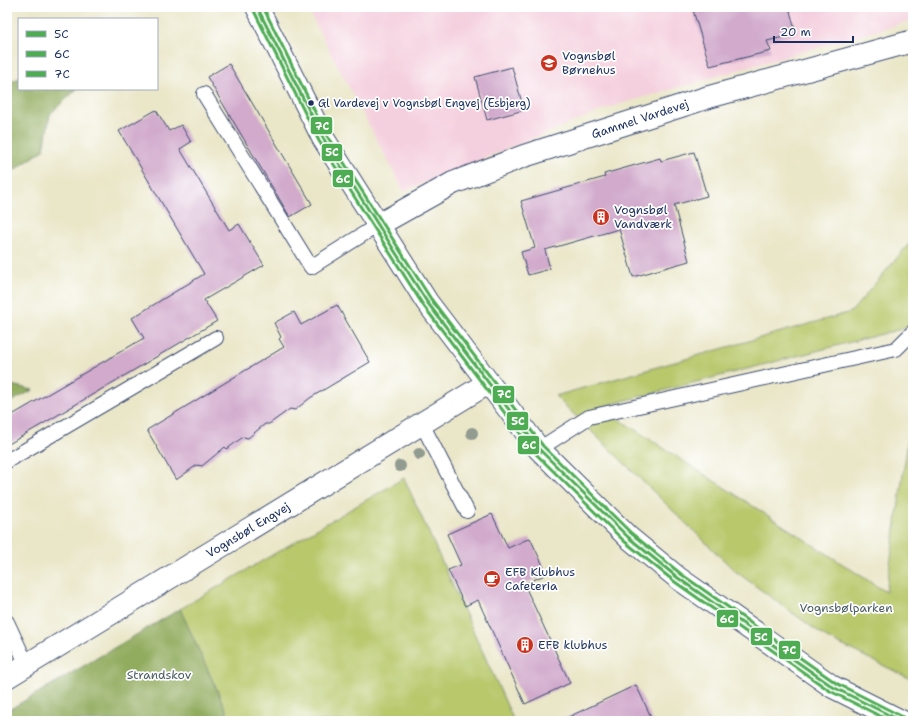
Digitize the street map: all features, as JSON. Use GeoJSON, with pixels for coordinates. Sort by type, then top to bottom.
{"type":"FeatureCollection","features":[{"type":"Feature","properties":{"kind":"street"},"geometry":{"type":"LineString","coordinates":[[256,7],[323,138],[427,302],[540,449],[628,537],[678,578],[833,687],[901,721]]}},
{"type":"Feature","properties":{"kind":"street","name":"Gammel Vardevej"},"geometry":{"type":"LineString","coordinates":[[378,225],[453,183],[524,156],[709,97],[912,46]]}},
{"type":"Feature","properties":{"kind":"street","name":"Vognsbøl Engvej"},"geometry":{"type":"LineString","coordinates":[[7,677],[488,383]]}},
{"type":"Feature","properties":{"kind":"lane"},"geometry":{"type":"LineString","coordinates":[[204,94],[311,267],[378,225]]}},
{"type":"Feature","properties":{"kind":"lane"},"geometry":{"type":"LineString","coordinates":[[540,449],[589,417],[896,349],[913,332]]}},
{"type":"Feature","properties":{"kind":"lane"},"geometry":{"type":"LineString","coordinates":[[7,461],[216,338]]}},
{"type":"Feature","properties":{"kind":"lane"},"geometry":{"type":"LineString","coordinates":[[422,424],[467,511]]}},
{"type":"Feature","properties":{"kind":"lane"},"geometry":{"type":"LineString","coordinates":[[7,622],[27,665]]}},
{"type":"Feature","properties":{"kind":"shaded area","name":"Vognsbøl Børnehus"},"geometry":{"type":"Polygon","coordinates":[[[913,7],[913,20],[610,107],[404,191],[307,8],[913,7]]]}},
{"type":"Feature","properties":{"kind":"green space"},"geometry":{"type":"Polygon","coordinates":[[[18,78],[18,90],[76,90],[50,114],[44,150],[7,175],[7,84],[18,78]]]}},
{"type":"Feature","properties":{"kind":"green space","name":"Vognsbølparken"},"geometry":{"type":"Polygon","coordinates":[[[913,239],[913,326],[600,407],[886,592],[913,405],[913,680],[827,638],[735,571],[555,396],[851,312],[913,239]]]}},
{"type":"Feature","properties":{"kind":"green space"},"geometry":{"type":"Polygon","coordinates":[[[7,384],[33,390],[7,404],[7,384]]]}},
{"type":"Feature","properties":{"kind":"green space"},"geometry":{"type":"Polygon","coordinates":[[[404,478],[514,721],[231,721],[180,609],[404,478]]]}},
{"type":"Feature","properties":{"kind":"green space","name":"Strandskov"},"geometry":{"type":"Polygon","coordinates":[[[180,609],[231,721],[7,721],[7,711],[180,609]]]}},
{"type":"Feature","properties":{"kind":"building"},"geometry":{"type":"Polygon","coordinates":[[[692,7],[789,7],[796,34],[767,41],[771,51],[710,66],[692,7]]]}},
{"type":"Feature","properties":{"kind":"building"},"geometry":{"type":"Polygon","coordinates":[[[229,64],[312,204],[290,217],[207,77],[229,64]]]}},
{"type":"Feature","properties":{"kind":"building"},"geometry":{"type":"Polygon","coordinates":[[[512,67],[524,110],[487,120],[475,77],[512,67]]]}},
{"type":"Feature","properties":{"kind":"building"},"geometry":{"type":"Polygon","coordinates":[[[156,110],[169,131],[181,125],[191,142],[180,149],[229,230],[239,224],[264,265],[204,300],[217,321],[7,445],[7,418],[144,338],[132,318],[204,274],[119,131],[156,110]]]}},
{"type":"Feature","properties":{"kind":"building","name":"Vognsbøl Vandværk"},"geometry":{"type":"Polygon","coordinates":[[[694,152],[707,196],[674,205],[689,261],[633,277],[619,229],[545,250],[550,269],[528,275],[521,252],[535,248],[521,201],[605,177],[604,174],[660,158],[661,161],[694,152]]]}},
{"type":"Feature","properties":{"kind":"building"},"geometry":{"type":"Polygon","coordinates":[[[337,305],[370,362],[310,398],[295,410],[290,409],[269,424],[265,424],[248,438],[243,437],[227,449],[225,447],[202,466],[197,465],[176,480],[147,430],[284,347],[279,339],[281,337],[274,323],[294,312],[301,325],[337,305]]]}},
{"type":"Feature","properties":{"kind":"building","name":"EFB klubhus"},"geometry":{"type":"Polygon","coordinates":[[[492,514],[508,548],[530,538],[547,574],[524,584],[570,683],[525,704],[478,600],[465,606],[448,570],[461,565],[447,534],[492,514]]]}},
{"type":"Feature","properties":{"kind":"building"},"geometry":{"type":"Polygon","coordinates":[[[636,685],[653,721],[560,721],[636,685]]]}},
{"type":"Feature","properties":{"kind":"transit line","name":"5C"},"geometry":{"type":"LineString","coordinates":[[257,7],[323,138],[427,302],[539,449],[628,537],[678,578],[833,687],[901,721]]}},
{"type":"Feature","properties":{"kind":"transit line","name":"7C"},"geometry":{"type":"LineString","coordinates":[[263,7],[327,136],[431,299],[543,446],[631,533],[681,574],[836,683],[903,717]]}},
{"type":"Feature","properties":{"kind":"transit line","name":"6C"},"geometry":{"type":"LineString","coordinates":[[253,9],[319,141],[423,305],[535,453],[624,541],[675,582],[830,691],[890,721]]}},
{"type":"Feature","properties":{"kind":"place","name":"Vognsbøl Børnehus"},"geometry":{"type":"Point","coordinates":[549,63]}},
{"type":"Feature","properties":{"kind":"place","name":"Gl Vardevej v Vognsbøl Engvej (Esbjerg)"},"geometry":{"type":"Point","coordinates":[311,103]}},
{"type":"Feature","properties":{"kind":"place","name":"Vognsbøl Vandværk"},"geometry":{"type":"Point","coordinates":[601,217]}},
{"type":"Feature","properties":{"kind":"place","name":"EFB Klubhus Cafeteria"},"geometry":{"type":"Point","coordinates":[492,579]}},
{"type":"Feature","properties":{"kind":"place","name":"EFB klubhus"},"geometry":{"type":"Point","coordinates":[525,645]}}]}
